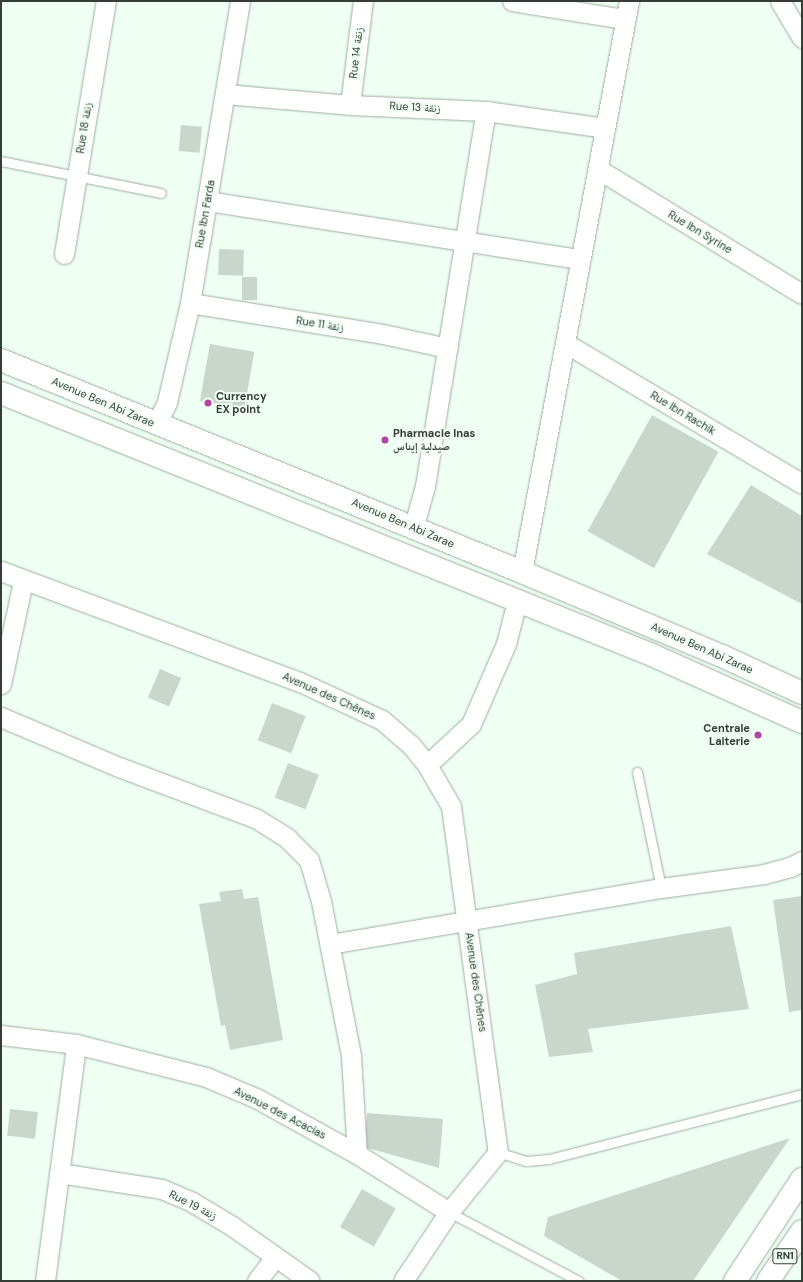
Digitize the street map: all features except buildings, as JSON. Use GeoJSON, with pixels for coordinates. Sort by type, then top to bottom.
{"type":"FeatureCollection","features":[{"type":"Feature","properties":{"kind":"main road","name":"Avenue Ben Abi Zarae"},"geometry":{"type":"LineString","coordinates":[[1,360],[156,424],[298,479],[413,529],[662,630],[802,693]]}},
{"type":"Feature","properties":{"kind":"main road"},"geometry":{"type":"LineString","coordinates":[[1,393],[659,658],[802,722]]}},
{"type":"Feature","properties":{"kind":"main road"},"geometry":{"type":"LineString","coordinates":[[735,1281],[802,1179]]}},
{"type":"Feature","properties":{"kind":"main road","name":"RN1"},"geometry":{"type":"LineString","coordinates":[[768,1281],[802,1231]]}},
{"type":"Feature","properties":{"kind":"street","name":"Rue 18 زنقة"},"geometry":{"type":"LineString","coordinates":[[64,254],[106,1]]}},
{"type":"Feature","properties":{"kind":"street","name":"Rue Ibn Farda"},"geometry":{"type":"LineString","coordinates":[[156,424],[167,402],[190,303],[240,1]]}},
{"type":"Feature","properties":{"kind":"street","name":"Rue 14 زنقة"},"geometry":{"type":"LineString","coordinates":[[350,105],[363,1]]}},
{"type":"Feature","properties":{"kind":"street"},"geometry":{"type":"LineString","coordinates":[[512,1],[627,10],[522,572]]}},
{"type":"Feature","properties":{"kind":"street"},"geometry":{"type":"LineString","coordinates":[[780,1],[802,38]]}},
{"type":"Feature","properties":{"kind":"street","name":"Rue 13 زنقة"},"geometry":{"type":"LineString","coordinates":[[225,94],[350,105],[486,110],[605,128]]}},
{"type":"Feature","properties":{"kind":"street"},"geometry":{"type":"LineString","coordinates":[[413,529],[425,486],[486,110]]}},
{"type":"Feature","properties":{"kind":"street","name":"Rue Ibn Syrine"},"geometry":{"type":"LineString","coordinates":[[598,169],[802,294]]}},
{"type":"Feature","properties":{"kind":"street"},"geometry":{"type":"LineString","coordinates":[[208,201],[580,259]]}},
{"type":"Feature","properties":{"kind":"street","name":"Rue 11 زنقة"},"geometry":{"type":"LineString","coordinates":[[190,303],[382,334],[448,348]]}},
{"type":"Feature","properties":{"kind":"street","name":"Rue Ibn Rachik"},"geometry":{"type":"LineString","coordinates":[[565,343],[802,484]]}},
{"type":"Feature","properties":{"kind":"street","name":"Avenue des Chênes"},"geometry":{"type":"LineString","coordinates":[[1,571],[23,581],[98,606],[300,682],[382,720],[410,745],[427,765],[451,806],[498,1152]]}},
{"type":"Feature","properties":{"kind":"street"},"geometry":{"type":"LineString","coordinates":[[1,684],[23,581]]}},
{"type":"Feature","properties":{"kind":"street"},"geometry":{"type":"LineString","coordinates":[[427,765],[471,724],[506,644],[517,601]]}},
{"type":"Feature","properties":{"kind":"street"},"geometry":{"type":"LineString","coordinates":[[1,717],[119,767],[257,819],[287,838],[309,860],[330,944],[351,1056],[357,1154]]}},
{"type":"Feature","properties":{"kind":"street"},"geometry":{"type":"LineString","coordinates":[[330,944],[661,888],[764,874],[790,867],[802,861]]}},
{"type":"Feature","properties":{"kind":"street","name":"Avenue des Acacias"},"geometry":{"type":"LineString","coordinates":[[1,1035],[76,1044],[206,1076],[256,1098],[357,1154],[449,1212]]}},
{"type":"Feature","properties":{"kind":"street"},"geometry":{"type":"LineString","coordinates":[[45,1281],[76,1044]]}},
{"type":"Feature","properties":{"kind":"street"},"geometry":{"type":"LineString","coordinates":[[403,1281],[449,1212],[498,1152]]}},
{"type":"Feature","properties":{"kind":"street","name":"Rue 19 زنقة"},"geometry":{"type":"LineString","coordinates":[[59,1173],[162,1189],[192,1202],[225,1222],[310,1281]]}},
{"type":"Feature","properties":{"kind":"street"},"geometry":{"type":"LineString","coordinates":[[257,1281],[275,1257]]}},
{"type":"Feature","properties":{"kind":"lane"},"geometry":{"type":"LineString","coordinates":[[1,161],[161,193]]}},
{"type":"Feature","properties":{"kind":"lane"},"geometry":{"type":"LineString","coordinates":[[637,772],[661,888]]}},
{"type":"Feature","properties":{"kind":"lane"},"geometry":{"type":"LineString","coordinates":[[498,1152],[526,1160],[549,1159],[802,1094]]}},
{"type":"Feature","properties":{"kind":"lane"},"geometry":{"type":"LineString","coordinates":[[449,1212],[579,1281]]}},
{"type":"Feature","properties":{"kind":"place","name":"Currency EX point"},"geometry":{"type":"Point","coordinates":[208,403]}},
{"type":"Feature","properties":{"kind":"place","name":"Pharmacie Inas صيدلية إيناس"},"geometry":{"type":"Point","coordinates":[385,440]}},
{"type":"Feature","properties":{"kind":"place","name":"Centrale Laiterie"},"geometry":{"type":"Point","coordinates":[758,735]}}]}
